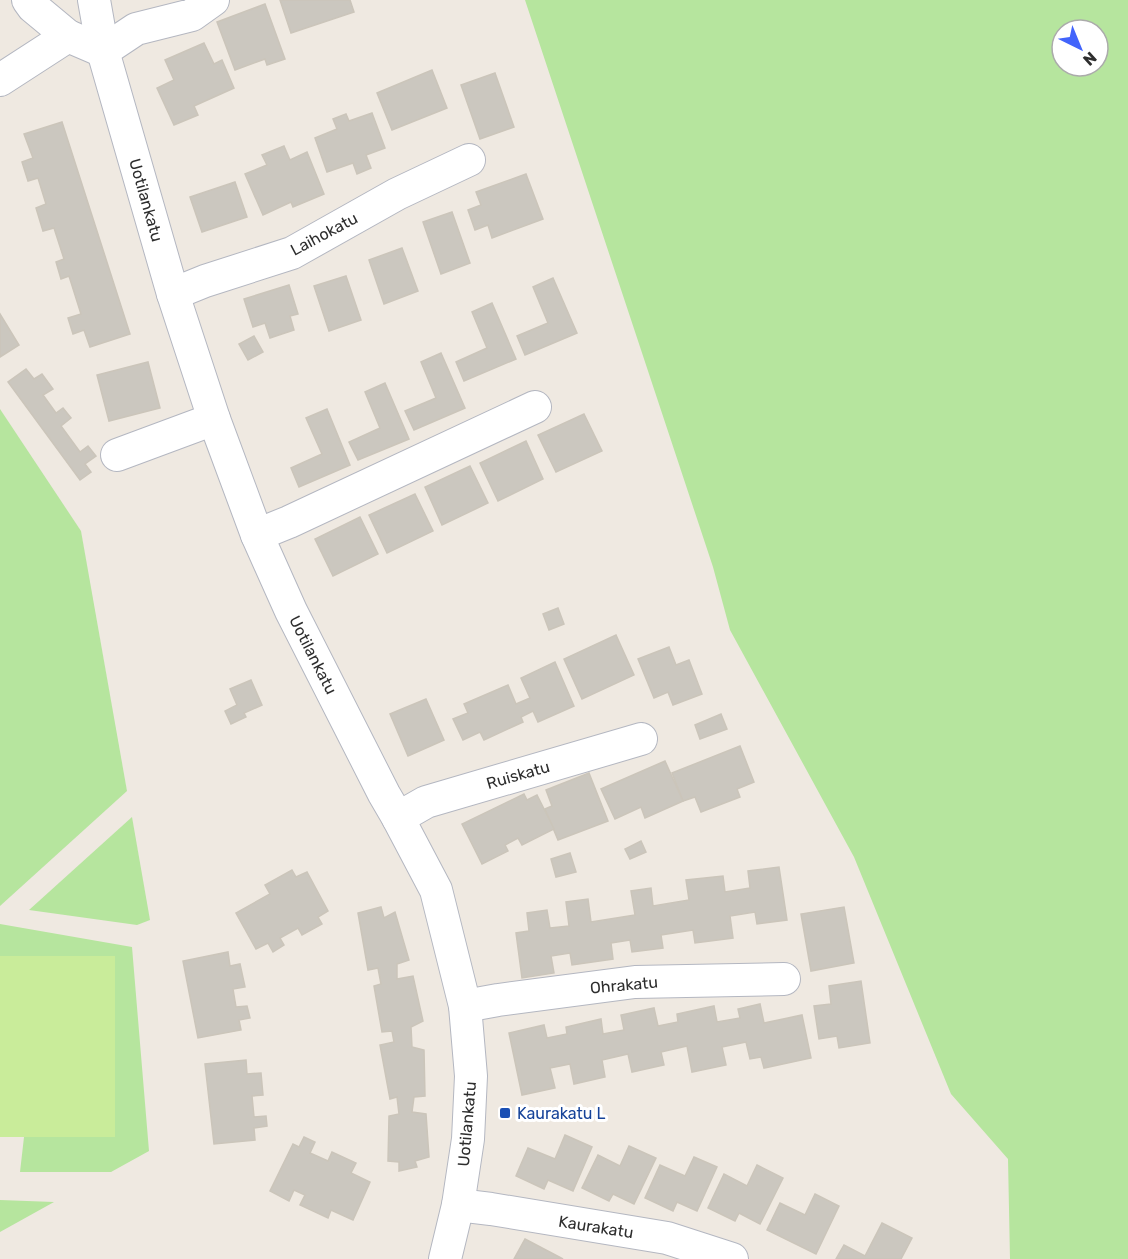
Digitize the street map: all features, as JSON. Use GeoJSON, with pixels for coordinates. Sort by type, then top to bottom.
{"type":"FeatureCollection","features":[{"type":"Feature","properties":{"kind":"street"},"geometry":{"type":"LineString","coordinates":[[28,0],[68,36],[103,51],[136,29],[192,15],[213,0]]}},
{"type":"Feature","properties":{"kind":"street","name":"Uotilankatu"},"geometry":{"type":"LineString","coordinates":[[94,0],[103,51],[173,294],[214,419],[257,534],[291,611],[384,794],[436,890],[465,1006],[471,1076],[468,1139],[458,1205],[445,1259]]}},
{"type":"Feature","properties":{"kind":"street"},"geometry":{"type":"LineString","coordinates":[[0,80],[68,36]]}},
{"type":"Feature","properties":{"kind":"street","name":"Laihokatu"},"geometry":{"type":"LineString","coordinates":[[173,294],[205,281],[292,253],[397,194],[469,160]]}},
{"type":"Feature","properties":{"kind":"street"},"geometry":{"type":"LineString","coordinates":[[257,534],[289,522],[535,407]]}},
{"type":"Feature","properties":{"kind":"street"},"geometry":{"type":"LineString","coordinates":[[117,455],[214,419]]}},
{"type":"Feature","properties":{"kind":"street","name":"Ruiskatu"},"geometry":{"type":"LineString","coordinates":[[398,818],[426,802],[641,739]]}},
{"type":"Feature","properties":{"kind":"street","name":"Ohrakatu"},"geometry":{"type":"LineString","coordinates":[[465,1006],[635,982],[784,979]]}},
{"type":"Feature","properties":{"kind":"street","name":"Kaurakatu"},"geometry":{"type":"LineString","coordinates":[[458,1205],[667,1238],[732,1259]]}},
{"type":"Feature","properties":{"kind":"green space"},"geometry":{"type":"Polygon","coordinates":[[[525,0],[1128,0],[1128,1259],[1010,1259],[1008,1159],[951,1094],[854,857],[730,630],[713,567],[525,0]]]}},
{"type":"Feature","properties":{"kind":"green space"},"geometry":{"type":"Polygon","coordinates":[[[0,409],[81,531],[127,791],[0,906],[0,409]]]}},
{"type":"Feature","properties":{"kind":"green space"},"geometry":{"type":"Polygon","coordinates":[[[132,817],[150,920],[137,925],[29,910],[132,817]]]}},
{"type":"Feature","properties":{"kind":"green space"},"geometry":{"type":"Polygon","coordinates":[[[0,924],[132,947],[149,1151],[111,1172],[20,1172],[24,1137],[115,1137],[115,956],[0,956],[0,924]]]}},
{"type":"Feature","properties":{"kind":"green space"},"geometry":{"type":"Polygon","coordinates":[[[0,956],[115,956],[115,1137],[0,1137],[0,956]]]}},
{"type":"Feature","properties":{"kind":"green space"},"geometry":{"type":"Polygon","coordinates":[[[0,1200],[54,1202],[0,1232],[0,1200]]]}},
{"type":"Feature","properties":{"kind":"building"},"geometry":{"type":"Polygon","coordinates":[[[280,0],[350,0],[354,12],[291,33],[280,0]]]}},
{"type":"Feature","properties":{"kind":"building"},"geometry":{"type":"Polygon","coordinates":[[[265,4],[285,59],[267,65],[265,59],[235,70],[217,22],[265,4]]]}},
{"type":"Feature","properties":{"kind":"building"},"geometry":{"type":"Polygon","coordinates":[[[204,43],[214,64],[222,60],[234,88],[194,106],[198,115],[174,125],[157,88],[174,80],[165,60],[204,43]]]}},
{"type":"Feature","properties":{"kind":"building"},"geometry":{"type":"Polygon","coordinates":[[[432,70],[447,108],[392,130],[377,93],[432,70]]]}},
{"type":"Feature","properties":{"kind":"building"},"geometry":{"type":"Polygon","coordinates":[[[495,73],[514,127],[480,139],[461,85],[495,73]]]}},
{"type":"Feature","properties":{"kind":"building"},"geometry":{"type":"Polygon","coordinates":[[[372,113],[385,148],[366,155],[371,168],[357,174],[353,163],[327,172],[315,138],[337,129],[333,119],[346,114],[349,121],[372,113]]]}},
{"type":"Feature","properties":{"kind":"building"},"geometry":{"type":"Polygon","coordinates":[[[62,122],[130,334],[90,347],[84,330],[73,334],[68,318],[81,314],[69,276],[61,279],[56,262],[64,259],[54,228],[43,231],[36,208],[46,204],[38,178],[28,181],[22,162],[33,158],[24,134],[62,122]]]}},
{"type":"Feature","properties":{"kind":"building"},"geometry":{"type":"Polygon","coordinates":[[[284,146],[290,160],[307,152],[324,194],[293,207],[291,202],[263,215],[245,174],[267,165],[262,155],[284,146]]]}},
{"type":"Feature","properties":{"kind":"building"},"geometry":{"type":"Polygon","coordinates":[[[526,174],[543,219],[492,238],[488,225],[475,230],[468,210],[481,205],[476,192],[526,174]]]}},
{"type":"Feature","properties":{"kind":"building"},"geometry":{"type":"Polygon","coordinates":[[[235,182],[247,217],[202,232],[190,197],[235,182]]]}},
{"type":"Feature","properties":{"kind":"building"},"geometry":{"type":"Polygon","coordinates":[[[452,212],[470,263],[441,274],[423,222],[452,212]]]}},
{"type":"Feature","properties":{"kind":"building"},"geometry":{"type":"Polygon","coordinates":[[[402,248],[418,291],[384,304],[369,260],[402,248]]]}},
{"type":"Feature","properties":{"kind":"building"},"geometry":{"type":"Polygon","coordinates":[[[346,276],[361,320],[329,331],[314,286],[346,276]]]}},
{"type":"Feature","properties":{"kind":"building"},"geometry":{"type":"Polygon","coordinates":[[[553,278],[577,333],[525,355],[517,336],[548,323],[533,287],[553,278]]]}},
{"type":"Feature","properties":{"kind":"building"},"geometry":{"type":"Polygon","coordinates":[[[289,285],[298,314],[290,316],[294,330],[270,338],[265,323],[253,327],[244,299],[289,285]]]}},
{"type":"Feature","properties":{"kind":"building"},"geometry":{"type":"Polygon","coordinates":[[[492,303],[516,359],[464,381],[456,362],[487,348],[472,312],[492,303]]]}},
{"type":"Feature","properties":{"kind":"building"},"geometry":{"type":"Polygon","coordinates":[[[0,314],[19,345],[0,357],[0,314]]]}},
{"type":"Feature","properties":{"kind":"building"},"geometry":{"type":"Polygon","coordinates":[[[254,336],[263,352],[248,360],[239,344],[254,336]]]}},
{"type":"Feature","properties":{"kind":"building"},"geometry":{"type":"Polygon","coordinates":[[[441,353],[465,408],[414,430],[405,411],[436,398],[421,362],[441,353]]]}},
{"type":"Feature","properties":{"kind":"building"},"geometry":{"type":"Polygon","coordinates":[[[148,362],[160,408],[109,421],[97,375],[148,362]]]}},
{"type":"Feature","properties":{"kind":"building"},"geometry":{"type":"Polygon","coordinates":[[[26,369],[34,379],[42,374],[53,389],[43,395],[56,413],[63,408],[71,418],[61,426],[80,452],[88,446],[96,456],[85,464],[91,472],[80,480],[8,382],[26,369]]]}},
{"type":"Feature","properties":{"kind":"building"},"geometry":{"type":"Polygon","coordinates":[[[385,383],[409,439],[358,460],[349,442],[380,428],[365,392],[385,383]]]}},
{"type":"Feature","properties":{"kind":"building"},"geometry":{"type":"Polygon","coordinates":[[[327,409],[350,465],[299,487],[291,468],[322,454],[306,418],[327,409]]]}},
{"type":"Feature","properties":{"kind":"building"},"geometry":{"type":"Polygon","coordinates":[[[584,414],[602,451],[556,472],[538,435],[584,414]]]}},
{"type":"Feature","properties":{"kind":"building"},"geometry":{"type":"Polygon","coordinates":[[[526,441],[543,479],[498,501],[480,463],[526,441]]]}},
{"type":"Feature","properties":{"kind":"building"},"geometry":{"type":"Polygon","coordinates":[[[470,466],[488,503],[442,525],[425,487],[470,466]]]}},
{"type":"Feature","properties":{"kind":"building"},"geometry":{"type":"Polygon","coordinates":[[[415,494],[433,531],[387,553],[369,515],[415,494]]]}},
{"type":"Feature","properties":{"kind":"building"},"geometry":{"type":"Polygon","coordinates":[[[360,517],[378,554],[333,576],[315,539],[360,517]]]}},
{"type":"Feature","properties":{"kind":"building"},"geometry":{"type":"Polygon","coordinates":[[[558,608],[564,624],[549,630],[543,614],[558,608]]]}},
{"type":"Feature","properties":{"kind":"building"},"geometry":{"type":"Polygon","coordinates":[[[616,635],[634,675],[582,699],[564,659],[616,635]]]}},
{"type":"Feature","properties":{"kind":"building"},"geometry":{"type":"Polygon","coordinates":[[[669,647],[676,665],[689,660],[702,694],[673,705],[668,692],[654,698],[638,659],[669,647]]]}},
{"type":"Feature","properties":{"kind":"building"},"geometry":{"type":"Polygon","coordinates":[[[555,662],[574,706],[538,722],[533,711],[521,717],[523,722],[484,740],[480,732],[463,740],[453,719],[468,713],[464,704],[508,685],[516,704],[530,698],[521,678],[555,662]]]}},
{"type":"Feature","properties":{"kind":"building"},"geometry":{"type":"Polygon","coordinates":[[[251,680],[262,705],[244,713],[246,717],[231,724],[225,711],[237,705],[230,689],[251,680]]]}},
{"type":"Feature","properties":{"kind":"building"},"geometry":{"type":"Polygon","coordinates":[[[426,699],[444,740],[408,756],[390,714],[426,699]]]}},
{"type":"Feature","properties":{"kind":"building"},"geometry":{"type":"Polygon","coordinates":[[[721,714],[727,729],[700,739],[695,725],[721,714]]]}},
{"type":"Feature","properties":{"kind":"building"},"geometry":{"type":"Polygon","coordinates":[[[740,746],[754,782],[737,789],[740,797],[701,812],[695,797],[683,801],[672,773],[740,746]]]}},
{"type":"Feature","properties":{"kind":"building"},"geometry":{"type":"Polygon","coordinates":[[[665,761],[683,801],[645,818],[641,807],[615,819],[601,789],[665,761]]]}},
{"type":"Feature","properties":{"kind":"building"},"geometry":{"type":"Polygon","coordinates":[[[589,773],[608,821],[558,840],[545,809],[552,806],[546,790],[589,773]]]}},
{"type":"Feature","properties":{"kind":"building"},"geometry":{"type":"Polygon","coordinates":[[[524,794],[527,800],[537,795],[554,829],[522,845],[518,838],[505,845],[508,851],[482,864],[462,824],[524,794]]]}},
{"type":"Feature","properties":{"kind":"building"},"geometry":{"type":"Polygon","coordinates":[[[641,841],[646,852],[630,859],[625,849],[641,841]]]}},
{"type":"Feature","properties":{"kind":"building"},"geometry":{"type":"Polygon","coordinates":[[[570,853],[576,872],[556,877],[551,859],[570,853]]]}},
{"type":"Feature","properties":{"kind":"building"},"geometry":{"type":"Polygon","coordinates":[[[779,867],[787,920],[757,924],[755,912],[730,916],[733,938],[695,943],[693,930],[661,935],[663,948],[632,952],[630,940],[611,943],[613,959],[572,965],[570,953],[551,956],[554,973],[522,978],[516,933],[529,931],[527,913],[547,910],[550,928],[569,926],[566,902],[588,899],[591,922],[635,915],[631,891],[651,888],[653,906],[689,900],[686,880],[723,876],[725,892],[750,888],[748,871],[779,867]]]}},
{"type":"Feature","properties":{"kind":"building"},"geometry":{"type":"Polygon","coordinates":[[[292,870],[296,877],[307,872],[328,911],[318,917],[322,924],[302,935],[298,928],[280,938],[284,945],[273,952],[268,943],[256,949],[236,913],[270,894],[265,885],[292,870]]]}},
{"type":"Feature","properties":{"kind":"building"},"geometry":{"type":"Polygon","coordinates":[[[381,907],[384,918],[395,912],[409,960],[397,964],[397,979],[413,976],[423,1021],[411,1027],[412,1047],[424,1050],[425,1096],[414,1097],[412,1112],[426,1114],[429,1157],[415,1161],[417,1167],[399,1171],[399,1162],[388,1161],[389,1116],[399,1114],[397,1097],[390,1099],[380,1045],[394,1042],[392,1031],[382,1032],[374,986],[381,984],[378,968],[368,970],[358,913],[381,907]]]}},
{"type":"Feature","properties":{"kind":"building"},"geometry":{"type":"Polygon","coordinates":[[[844,907],[854,963],[811,971],[801,914],[844,907]]]}},
{"type":"Feature","properties":{"kind":"building"},"geometry":{"type":"Polygon","coordinates":[[[228,952],[230,966],[240,964],[245,987],[233,989],[236,1007],[247,1006],[250,1018],[239,1020],[241,1030],[198,1038],[183,961],[228,952]]]}},
{"type":"Feature","properties":{"kind":"building"},"geometry":{"type":"Polygon","coordinates":[[[861,981],[870,1043],[839,1048],[837,1036],[819,1039],[814,1006],[831,1004],[829,986],[861,981]]]}},
{"type":"Feature","properties":{"kind":"building"},"geometry":{"type":"Polygon","coordinates":[[[760,1004],[764,1023],[802,1015],[811,1058],[764,1068],[761,1057],[750,1059],[746,1042],[722,1047],[726,1065],[692,1072],[687,1046],[661,1052],[664,1065],[632,1072],[628,1054],[602,1060],[605,1077],[574,1084],[570,1064],[550,1068],[555,1088],[522,1095],[509,1033],[544,1025],[547,1038],[567,1034],[566,1027],[601,1019],[603,1034],[624,1030],[621,1015],[654,1008],[658,1026],[678,1022],[677,1014],[714,1006],[717,1022],[740,1018],[738,1009],[760,1004]]]}},
{"type":"Feature","properties":{"kind":"building"},"geometry":{"type":"Polygon","coordinates":[[[246,1060],[247,1074],[261,1073],[263,1095],[252,1096],[254,1117],[266,1116],[267,1126],[254,1128],[255,1140],[214,1144],[205,1064],[246,1060]]]}},
{"type":"Feature","properties":{"kind":"building"},"geometry":{"type":"Polygon","coordinates":[[[565,1135],[592,1147],[573,1191],[548,1180],[544,1189],[516,1176],[528,1148],[555,1159],[565,1135]]]}},
{"type":"Feature","properties":{"kind":"building"},"geometry":{"type":"Polygon","coordinates":[[[304,1137],[315,1142],[310,1153],[328,1161],[332,1152],[356,1163],[351,1173],[370,1182],[353,1220],[331,1210],[328,1218],[300,1205],[305,1195],[294,1190],[289,1201],[270,1191],[293,1144],[299,1147],[304,1137]]]}},
{"type":"Feature","properties":{"kind":"building"},"geometry":{"type":"Polygon","coordinates":[[[629,1146],[656,1158],[634,1204],[613,1194],[609,1201],[582,1188],[598,1155],[620,1166],[629,1146]]]}},
{"type":"Feature","properties":{"kind":"building"},"geometry":{"type":"Polygon","coordinates":[[[694,1157],[717,1167],[697,1211],[677,1202],[673,1211],[645,1198],[660,1165],[685,1176],[694,1157]]]}},
{"type":"Feature","properties":{"kind":"building"},"geometry":{"type":"Polygon","coordinates":[[[757,1165],[783,1178],[760,1224],[739,1213],[735,1221],[708,1208],[724,1174],[747,1186],[757,1165]]]}},
{"type":"Feature","properties":{"kind":"building"},"geometry":{"type":"Polygon","coordinates":[[[815,1194],[839,1206],[816,1254],[767,1230],[780,1203],[805,1215],[815,1194]]]}},
{"type":"Feature","properties":{"kind":"building"},"geometry":{"type":"Polygon","coordinates":[[[882,1223],[912,1238],[901,1259],[836,1259],[844,1245],[865,1256],[882,1223]]]}},
{"type":"Feature","properties":{"kind":"building"},"geometry":{"type":"Polygon","coordinates":[[[525,1239],[563,1259],[514,1259],[525,1239]]]}},
{"type":"Feature","properties":{"kind":"place","name":"Kaurakatu L"},"geometry":{"type":"Point","coordinates":[505,1113]}}]}
